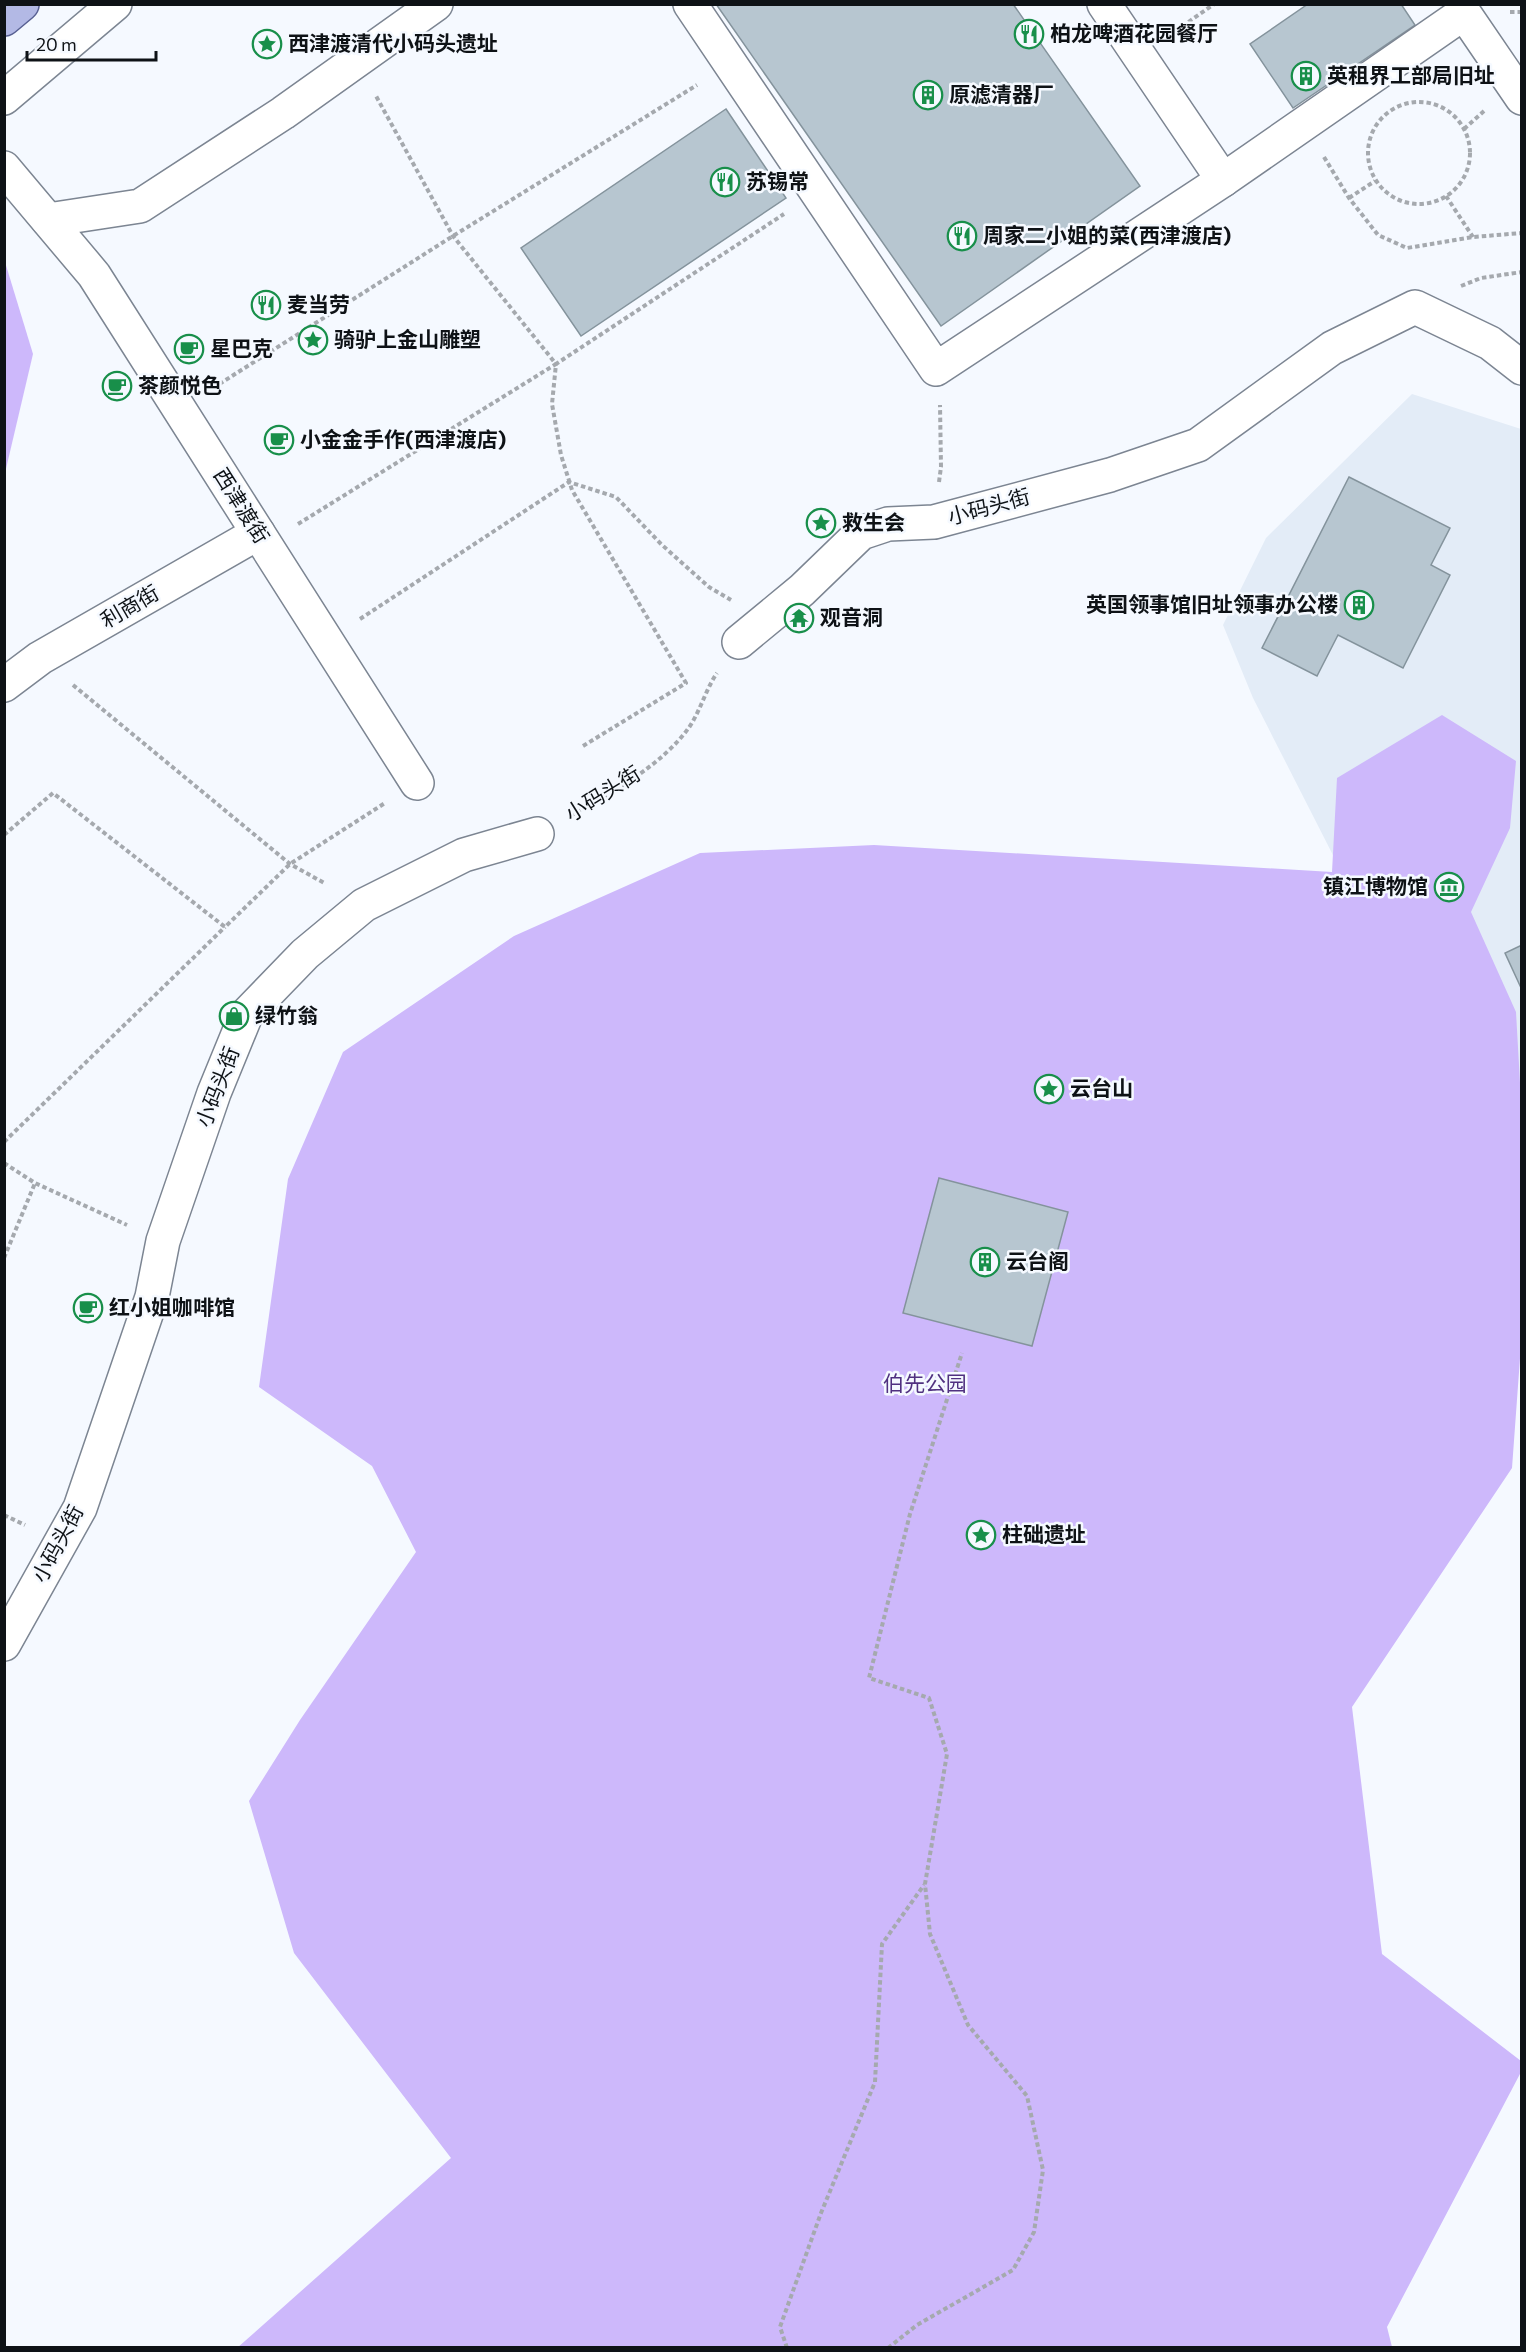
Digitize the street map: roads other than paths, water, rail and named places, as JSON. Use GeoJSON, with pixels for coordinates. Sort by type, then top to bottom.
{"type":"FeatureCollection","features":[{"type":"Feature","properties":{"kind":"main road"},"geometry":{"type":"LineString","coordinates":[[4,19],[22,4]]}},
{"type":"Feature","properties":{"kind":"street"},"geometry":{"type":"LineString","coordinates":[[4,98],[115,4]]}},
{"type":"Feature","properties":{"kind":"street"},"geometry":{"type":"LineString","coordinates":[[48,220],[140,206],[283,113],[436,4]]}},
{"type":"Feature","properties":{"kind":"street"},"geometry":{"type":"LineString","coordinates":[[690,4],[936,369],[1223,180],[1464,14],[1521,98]]}},
{"type":"Feature","properties":{"kind":"street"},"geometry":{"type":"LineString","coordinates":[[1104,4],[1223,180]]}},
{"type":"Feature","properties":{"kind":"street","name":"西津渡街"},"geometry":{"type":"LineString","coordinates":[[4,168],[94,275],[417,783]]}},
{"type":"Feature","properties":{"kind":"street","name":"小码头街"},"geometry":{"type":"LineString","coordinates":[[739,642],[802,590],[861,533],[888,524],[934,522],[1110,475],[1198,445],[1332,348],[1415,307],[1490,343],[1521,368]]}},
{"type":"Feature","properties":{"kind":"street","name":"利商街"},"geometry":{"type":"LineString","coordinates":[[4,685],[40,658],[258,533]]}},
{"type":"Feature","properties":{"kind":"street","name":"小码头街"},"geometry":{"type":"LineString","coordinates":[[4,1644],[80,1508],[152,1297],[163,1241],[214,1093],[246,1015],[304,954],[364,905],[464,855],[537,834]]}},
{"type":"Feature","properties":{"kind":"place","name":"柏龙啤酒花园餐厅"},"geometry":{"type":"Point","coordinates":[1029,34]}},
{"type":"Feature","properties":{"kind":"place","name":"西津渡清代小码头遗址"},"geometry":{"type":"Point","coordinates":[267,44]}},
{"type":"Feature","properties":{"kind":"place","name":"英租界工部局旧址"},"geometry":{"type":"Point","coordinates":[1306,76]}},
{"type":"Feature","properties":{"kind":"place","name":"原滤清器厂"},"geometry":{"type":"Point","coordinates":[928,95]}},
{"type":"Feature","properties":{"kind":"place","name":"苏锡常"},"geometry":{"type":"Point","coordinates":[725,182]}},
{"type":"Feature","properties":{"kind":"place","name":"周家二小姐的菜(西津渡店)"},"geometry":{"type":"Point","coordinates":[962,236]}},
{"type":"Feature","properties":{"kind":"place","name":"麦当劳"},"geometry":{"type":"Point","coordinates":[266,305]}},
{"type":"Feature","properties":{"kind":"place","name":"骑驴上金山雕塑"},"geometry":{"type":"Point","coordinates":[313,340]}},
{"type":"Feature","properties":{"kind":"place","name":"星巴克"},"geometry":{"type":"Point","coordinates":[189,349]}},
{"type":"Feature","properties":{"kind":"place","name":"茶颜悦色"},"geometry":{"type":"Point","coordinates":[117,386]}},
{"type":"Feature","properties":{"kind":"place","name":"小金金手作(西津渡店)"},"geometry":{"type":"Point","coordinates":[279,440]}},
{"type":"Feature","properties":{"kind":"place","name":"救生会"},"geometry":{"type":"Point","coordinates":[821,523]}},
{"type":"Feature","properties":{"kind":"place","name":"英国领事馆旧址领事办公楼"},"geometry":{"type":"Point","coordinates":[1359,605]}},
{"type":"Feature","properties":{"kind":"place","name":"观音洞"},"geometry":{"type":"Point","coordinates":[799,618]}},
{"type":"Feature","properties":{"kind":"place","name":"镇江博物馆"},"geometry":{"type":"Point","coordinates":[1449,887]}},
{"type":"Feature","properties":{"kind":"place","name":"绿竹翁"},"geometry":{"type":"Point","coordinates":[234,1016]}},
{"type":"Feature","properties":{"kind":"place","name":"云台山"},"geometry":{"type":"Point","coordinates":[1049,1089]}},
{"type":"Feature","properties":{"kind":"place","name":"云台阁"},"geometry":{"type":"Point","coordinates":[985,1262]}},
{"type":"Feature","properties":{"kind":"place","name":"红小姐咖啡馆"},"geometry":{"type":"Point","coordinates":[88,1308]}},
{"type":"Feature","properties":{"kind":"place","name":"柱础遗址"},"geometry":{"type":"Point","coordinates":[981,1535]}},
{"type":"Feature","properties":{"kind":"park label","name":"伯先公园"},"geometry":{"type":"Point","coordinates":[925,1384]}}]}
